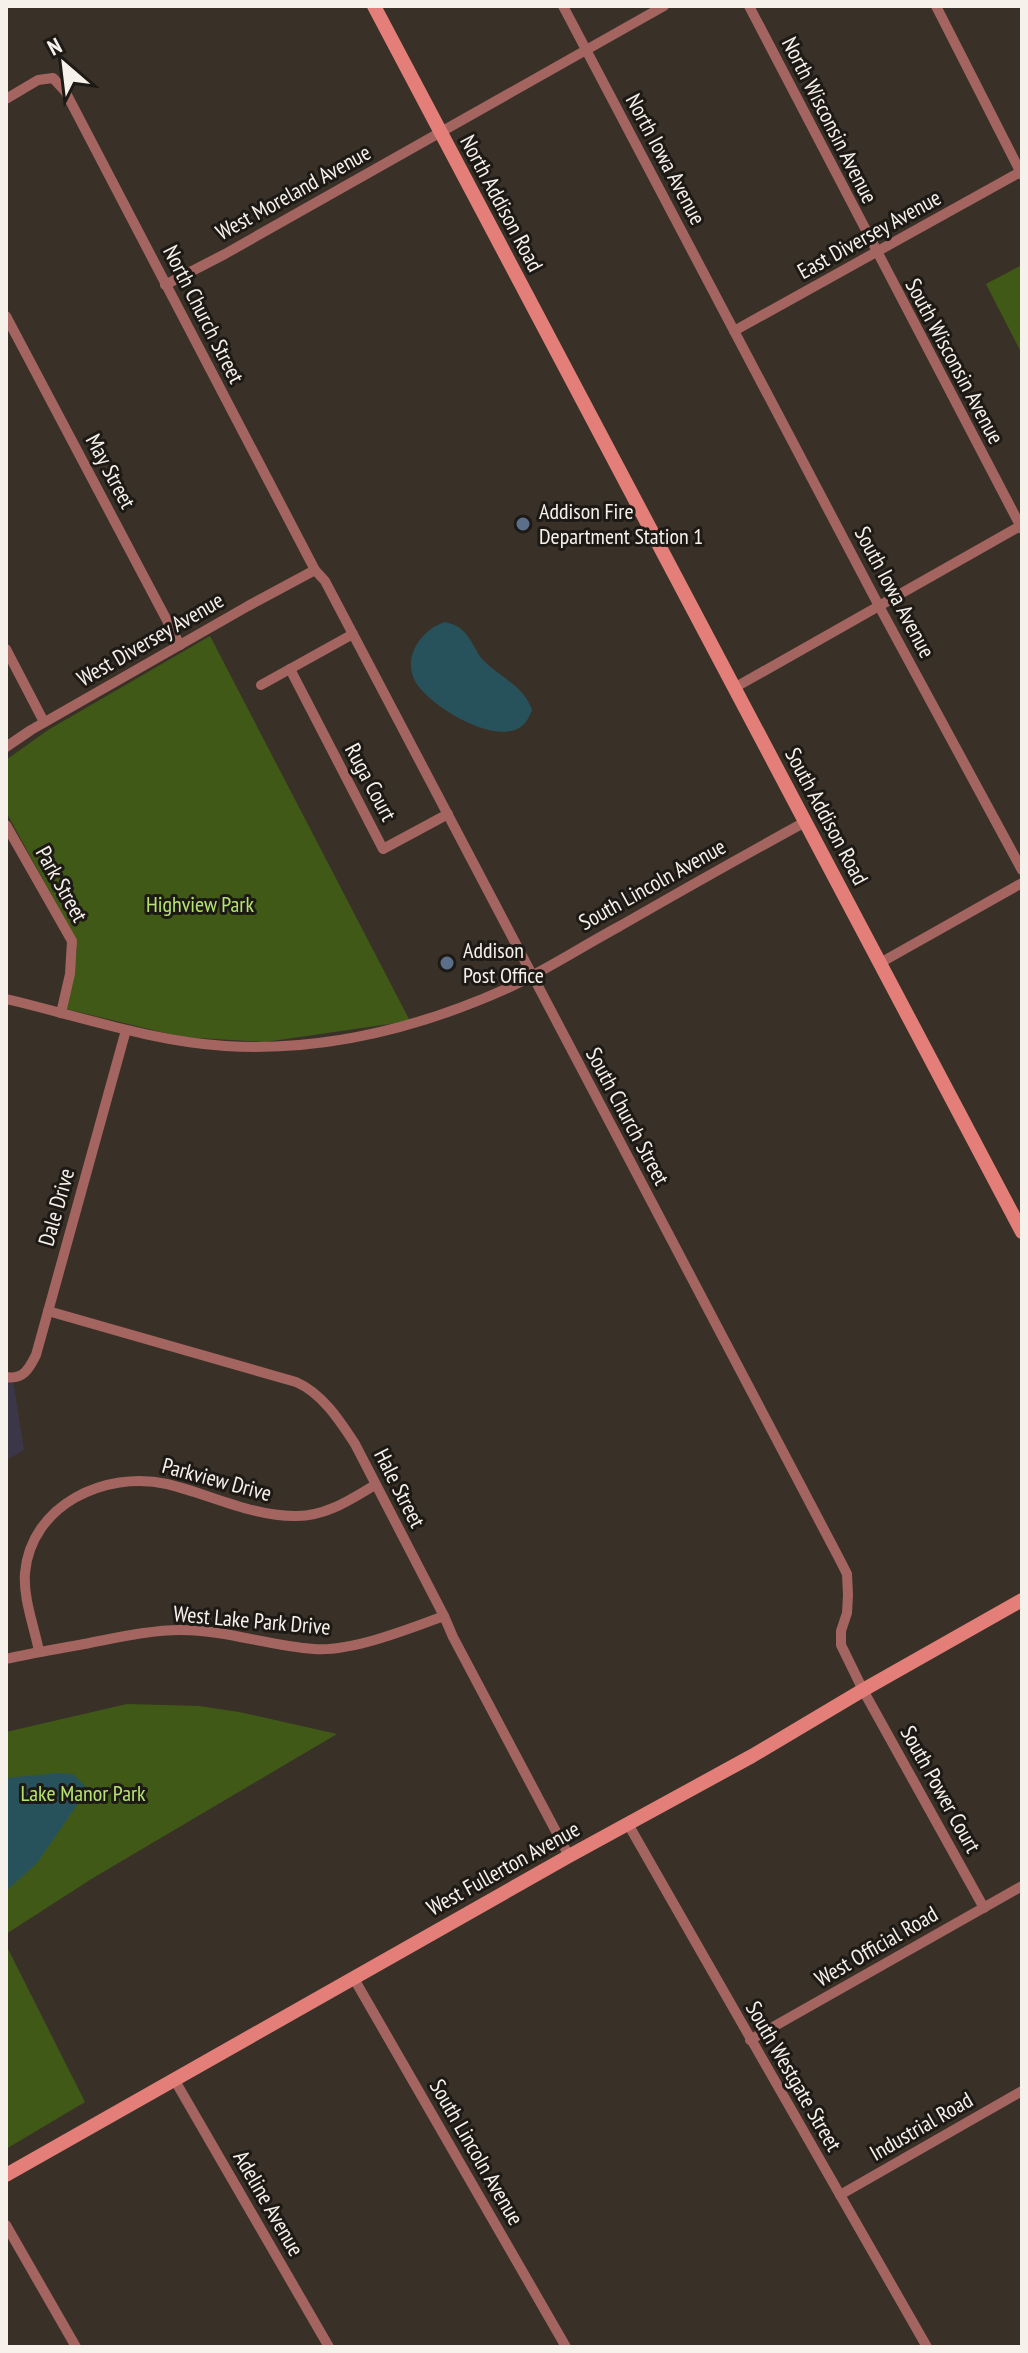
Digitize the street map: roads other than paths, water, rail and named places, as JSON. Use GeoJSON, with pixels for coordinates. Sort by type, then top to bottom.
{"type":"FeatureCollection","features":[{"type":"Feature","properties":{"kind":"street","name":"North Addison Road"},"geometry":{"type":"LineString","coordinates":[[374,6],[593,421]]}},
{"type":"Feature","properties":{"kind":"street","name":"North Iowa Avenue"},"geometry":{"type":"LineString","coordinates":[[563,6],[734,331]]}},
{"type":"Feature","properties":{"kind":"street","name":"West Moreland Avenue"},"geometry":{"type":"LineString","coordinates":[[165,285],[664,6]]}},
{"type":"Feature","properties":{"kind":"street","name":"North Wisconsin Avenue"},"geometry":{"type":"LineString","coordinates":[[749,6],[876,253]]}},
{"type":"Feature","properties":{"kind":"street"},"geometry":{"type":"LineString","coordinates":[[936,6],[1022,173]]}},
{"type":"Feature","properties":{"kind":"street","name":"North Church Street"},"geometry":{"type":"LineString","coordinates":[[6,99],[38,80],[53,78],[65,91],[315,570]]}},
{"type":"Feature","properties":{"kind":"street","name":"East Diversey Avenue"},"geometry":{"type":"LineString","coordinates":[[734,331],[1022,173]]}},
{"type":"Feature","properties":{"kind":"street","name":"South Wisconsin Avenue"},"geometry":{"type":"LineString","coordinates":[[876,253],[1021,527]]}},
{"type":"Feature","properties":{"kind":"street","name":"May Street"},"geometry":{"type":"LineString","coordinates":[[6,316],[180,645]]}},
{"type":"Feature","properties":{"kind":"street","name":"South Iowa Avenue"},"geometry":{"type":"LineString","coordinates":[[734,331],[1022,870]]}},
{"type":"Feature","properties":{"kind":"street","name":"South Addison Road"},"geometry":{"type":"LineString","coordinates":[[593,421],[1022,1232]]}},
{"type":"Feature","properties":{"kind":"street"},"geometry":{"type":"LineString","coordinates":[[734,688],[1021,527]]}},
{"type":"Feature","properties":{"kind":"street","name":"South Church Street"},"geometry":{"type":"LineString","coordinates":[[315,570],[325,581],[847,1574],[847,1613],[841,1631],[841,1645],[863,1690]]}},
{"type":"Feature","properties":{"kind":"street","name":"West Diversey Avenue"},"geometry":{"type":"LineString","coordinates":[[6,747],[44,722],[315,570]]}},
{"type":"Feature","properties":{"kind":"street"},"geometry":{"type":"LineString","coordinates":[[261,685],[353,634]]}},
{"type":"Feature","properties":{"kind":"street"},"geometry":{"type":"LineString","coordinates":[[6,649],[44,722]]}},
{"type":"Feature","properties":{"kind":"street","name":"Ruga Court"},"geometry":{"type":"LineString","coordinates":[[290,669],[383,849],[448,814]]}},
{"type":"Feature","properties":{"kind":"street","name":"South Lincoln Avenue"},"geometry":{"type":"LineString","coordinates":[[6,999],[188,1043],[305,1046],[329,1043],[422,1022],[510,987],[805,822]]}},
{"type":"Feature","properties":{"kind":"street","name":"Park Street"},"geometry":{"type":"LineString","coordinates":[[6,825],[72,941],[70,974],[61,1013]]}},
{"type":"Feature","properties":{"kind":"street"},"geometry":{"type":"LineString","coordinates":[[880,963],[1022,883]]}},
{"type":"Feature","properties":{"kind":"street","name":"Dale Drive"},"geometry":{"type":"LineString","coordinates":[[6,1377],[18,1377],[30,1368],[36,1355],[126,1030]]}},
{"type":"Feature","properties":{"kind":"street","name":"Hale Street"},"geometry":{"type":"LineString","coordinates":[[48,1311],[309,1388],[355,1444],[569,1856]]}},
{"type":"Feature","properties":{"kind":"street","name":"Parkview Drive"},"geometry":{"type":"LineString","coordinates":[[39,1651],[25,1585],[29,1553],[44,1523],[60,1507],[81,1494],[111,1483],[144,1481],[167,1484],[262,1512],[293,1516],[328,1510],[375,1485]]}},
{"type":"Feature","properties":{"kind":"street","name":"West Fullerton Avenue"},"geometry":{"type":"LineString","coordinates":[[6,2175],[353,1977],[752,1756],[1022,1600]]}},
{"type":"Feature","properties":{"kind":"street","name":"West Lake Park Drive"},"geometry":{"type":"LineString","coordinates":[[6,1659],[129,1635],[179,1630],[220,1633],[315,1650],[335,1649],[444,1616]]}},
{"type":"Feature","properties":{"kind":"street","name":"South Power Court"},"geometry":{"type":"LineString","coordinates":[[863,1690],[984,1908]]}},
{"type":"Feature","properties":{"kind":"street","name":"South Westgate Street"},"geometry":{"type":"LineString","coordinates":[[628,1824],[927,2347]]}},
{"type":"Feature","properties":{"kind":"street","name":"West Official Road"},"geometry":{"type":"LineString","coordinates":[[750,2040],[1022,1886]]}},
{"type":"Feature","properties":{"kind":"street","name":"South Lincoln Avenue"},"geometry":{"type":"LineString","coordinates":[[353,1977],[566,2347]]}},
{"type":"Feature","properties":{"kind":"street","name":"Adeline Avenue"},"geometry":{"type":"LineString","coordinates":[[174,2079],[329,2347]]}},
{"type":"Feature","properties":{"kind":"street","name":"Industrial Road"},"geometry":{"type":"LineString","coordinates":[[840,2195],[1022,2091]]}},
{"type":"Feature","properties":{"kind":"street"},"geometry":{"type":"LineString","coordinates":[[6,2225],[76,2347]]}},
{"type":"Feature","properties":{"kind":"water"},"geometry":{"type":"Polygon","coordinates":[[[445,622],[462,630],[484,661],[524,695],[532,710],[522,726],[511,731],[480,728],[434,702],[415,681],[411,663],[416,645],[429,631],[445,622]]]}},
{"type":"Feature","properties":{"kind":"water"},"geometry":{"type":"Polygon","coordinates":[[[73,1774],[88,1789],[37,1863],[6,1891],[6,1778],[73,1774]]]}},
{"type":"Feature","properties":{"kind":"place","name":"Addison Fire Department Station 1"},"geometry":{"type":"Point","coordinates":[523,524]}},
{"type":"Feature","properties":{"kind":"place","name":"Addison Post Office"},"geometry":{"type":"Point","coordinates":[447,963]}},
{"type":"Feature","properties":{"kind":"park label","name":"Highview Park"},"geometry":{"type":"Point","coordinates":[200,904]}},
{"type":"Feature","properties":{"kind":"park label","name":"Lake Manor Park"},"geometry":{"type":"Point","coordinates":[83,1793]}}]}
